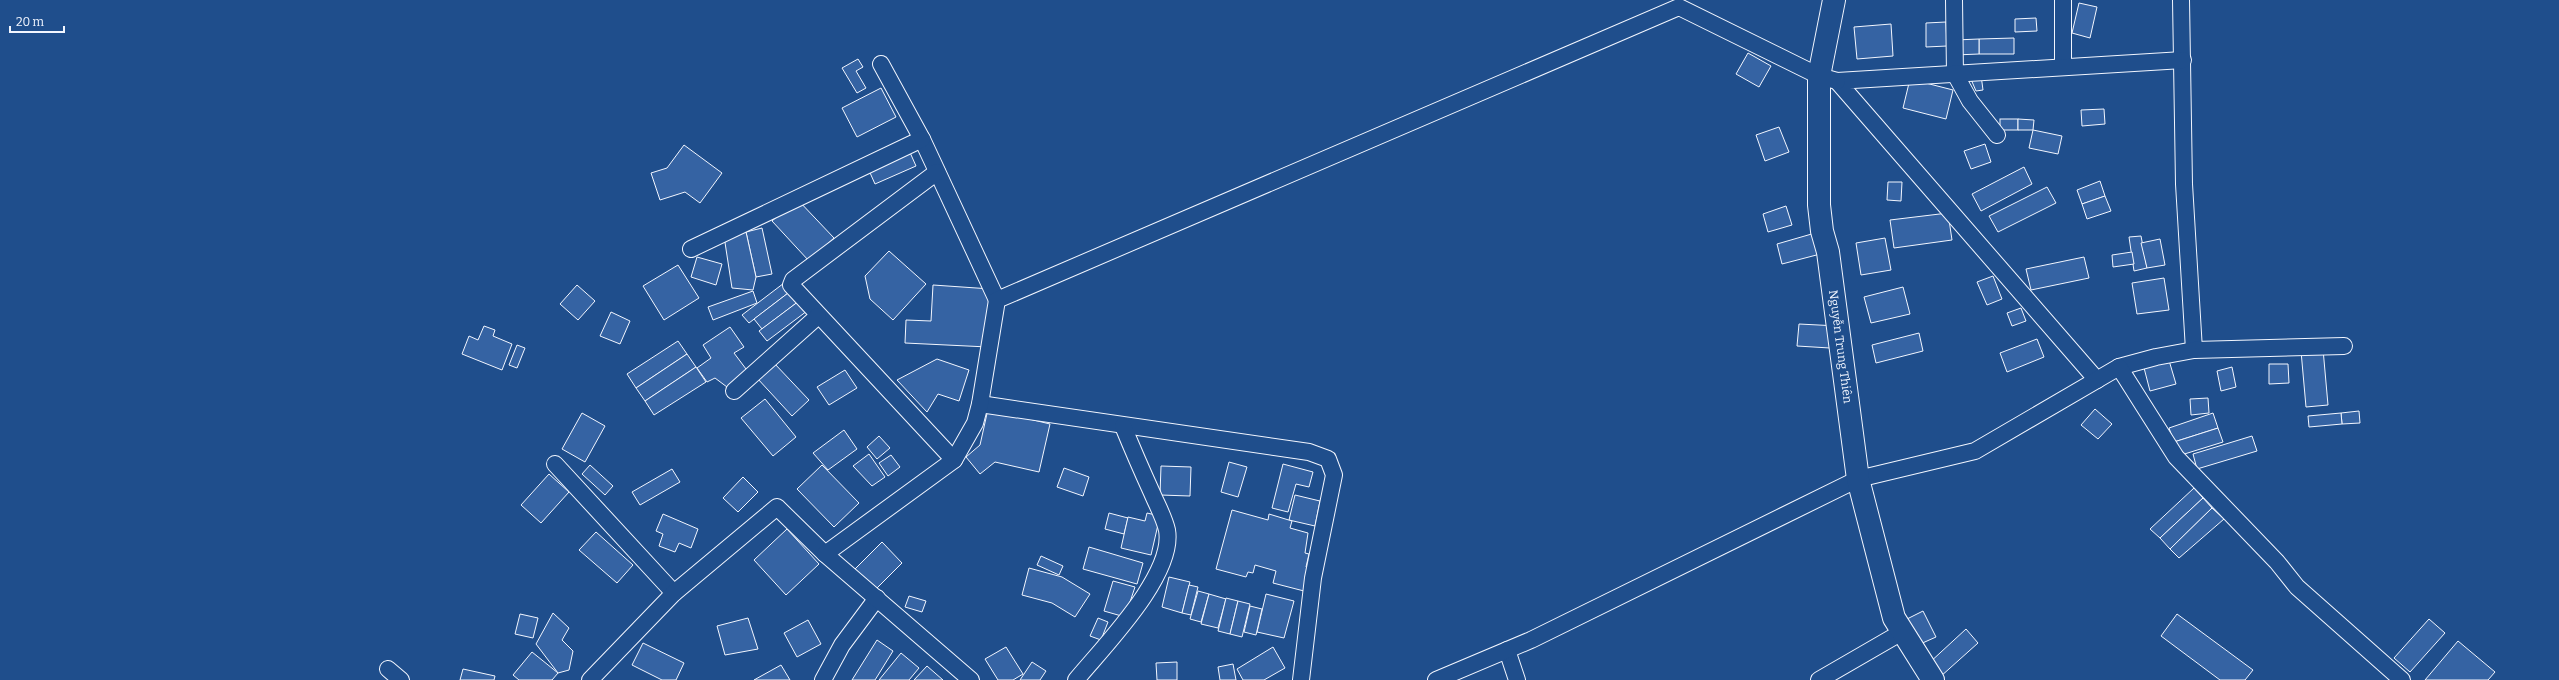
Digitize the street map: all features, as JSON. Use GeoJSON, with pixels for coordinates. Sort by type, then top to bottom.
{"type":"FeatureCollection","features":[{"type":"Feature","properties":{"kind":"street","name":"Nguyễn Trung Thiên"},"geometry":{"type":"LineString","coordinates":[[1834,0],[1819,205],[1830,267],[1858,480],[1894,618],[1933,680]]}},
{"type":"Feature","properties":{"kind":"street"},"geometry":{"type":"LineString","coordinates":[[1954,0],[1955,74],[1970,101],[1997,135]]}},
{"type":"Feature","properties":{"kind":"street"},"geometry":{"type":"LineString","coordinates":[[2062,0],[2063,66]]}},
{"type":"Feature","properties":{"kind":"street"},"geometry":{"type":"LineString","coordinates":[[2181,0],[2184,184],[2194,350]]}},
{"type":"Feature","properties":{"kind":"street"},"geometry":{"type":"LineString","coordinates":[[997,300],[1679,7],[1828,78],[2097,380]]}},
{"type":"Feature","properties":{"kind":"street"},"geometry":{"type":"LineString","coordinates":[[1828,78],[1955,74],[2063,66],[2183,60]]}},
{"type":"Feature","properties":{"kind":"street"},"geometry":{"type":"LineString","coordinates":[[824,554],[954,460],[975,423],[980,404],[997,300],[922,139],[881,64]]}},
{"type":"Feature","properties":{"kind":"street"},"geometry":{"type":"LineString","coordinates":[[691,249],[922,139]]}},
{"type":"Feature","properties":{"kind":"street"},"geometry":{"type":"LineString","coordinates":[[937,172],[793,280],[793,290],[954,460]]}},
{"type":"Feature","properties":{"kind":"street"},"geometry":{"type":"LineString","coordinates":[[734,391],[818,316]]}},
{"type":"Feature","properties":{"kind":"street"},"geometry":{"type":"LineString","coordinates":[[1436,680],[1507,650],[1858,480],[1975,451],[2119,367],[2156,357],[2194,350],[2344,346]]}},
{"type":"Feature","properties":{"kind":"street"},"geometry":{"type":"LineString","coordinates":[[2119,367],[2176,457],[2277,562],[2297,587],[2402,680]]}},
{"type":"Feature","properties":{"kind":"street"},"geometry":{"type":"LineString","coordinates":[[980,404],[1122,426],[1309,452],[1328,459],[1334,475],[1313,578],[1301,680]]}},
{"type":"Feature","properties":{"kind":"street"},"geometry":{"type":"LineString","coordinates":[[1076,680],[1151,586],[1163,561],[1167,542],[1167,530],[1160,511],[1122,426]]}},
{"type":"Feature","properties":{"kind":"street"},"geometry":{"type":"LineString","coordinates":[[555,464],[674,593]]}},
{"type":"Feature","properties":{"kind":"street"},"geometry":{"type":"LineString","coordinates":[[590,680],[674,593],[777,507],[824,554],[972,680]]}},
{"type":"Feature","properties":{"kind":"street"},"geometry":{"type":"LineString","coordinates":[[823,680],[842,645],[877,598]]}},
{"type":"Feature","properties":{"kind":"street"},"geometry":{"type":"LineString","coordinates":[[1819,680],[1902,632]]}},
{"type":"Feature","properties":{"kind":"street"},"geometry":{"type":"LineString","coordinates":[[1507,650],[1517,680]]}},
{"type":"Feature","properties":{"kind":"street"},"geometry":{"type":"LineString","coordinates":[[388,669],[401,680]]}},
{"type":"Feature","properties":{"kind":"building"},"geometry":{"type":"Polygon","coordinates":[[[2079,3],[2097,7],[2090,38],[2072,33],[2079,3]]]}},
{"type":"Feature","properties":{"kind":"building"},"geometry":{"type":"Polygon","coordinates":[[[2036,18],[2037,31],[2015,32],[2015,19],[2036,18]]]}},
{"type":"Feature","properties":{"kind":"building"},"geometry":{"type":"Polygon","coordinates":[[[1946,22],[1947,46],[1926,47],[1926,23],[1946,22]]]}},
{"type":"Feature","properties":{"kind":"building"},"geometry":{"type":"Polygon","coordinates":[[[1891,24],[1893,56],[1857,59],[1854,27],[1891,24]]]}},
{"type":"Feature","properties":{"kind":"building"},"geometry":{"type":"Polygon","coordinates":[[[2014,38],[2014,54],[1979,54],[1979,39],[2014,38]]]}},
{"type":"Feature","properties":{"kind":"building"},"geometry":{"type":"Polygon","coordinates":[[[1979,39],[1979,54],[1955,55],[1955,40],[1979,39]]]}},
{"type":"Feature","properties":{"kind":"building"},"geometry":{"type":"Polygon","coordinates":[[[1748,53],[1771,66],[1759,87],[1736,74],[1748,53]]]}},
{"type":"Feature","properties":{"kind":"building"},"geometry":{"type":"Polygon","coordinates":[[[858,59],[863,67],[856,71],[866,88],[857,93],[842,68],[858,59]]]}},
{"type":"Feature","properties":{"kind":"building"},"geometry":{"type":"Polygon","coordinates":[[[1981,75],[1983,90],[1976,91],[1970,77],[1981,75]]]}},
{"type":"Feature","properties":{"kind":"building"},"geometry":{"type":"Polygon","coordinates":[[[1910,79],[1953,90],[1946,119],[1903,108],[1910,79]]]}},
{"type":"Feature","properties":{"kind":"building"},"geometry":{"type":"Polygon","coordinates":[[[881,88],[896,117],[857,137],[842,108],[881,88]]]}},
{"type":"Feature","properties":{"kind":"building"},"geometry":{"type":"Polygon","coordinates":[[[2104,109],[2105,124],[2082,126],[2081,110],[2104,109]]]}},
{"type":"Feature","properties":{"kind":"building"},"geometry":{"type":"Polygon","coordinates":[[[2000,119],[2018,119],[2018,130],[2000,130],[2000,119]]]}},
{"type":"Feature","properties":{"kind":"building"},"geometry":{"type":"Polygon","coordinates":[[[2018,119],[2034,120],[2033,130],[2018,130],[2018,119]]]}},
{"type":"Feature","properties":{"kind":"building"},"geometry":{"type":"Polygon","coordinates":[[[1779,127],[1789,152],[1765,161],[1756,135],[1779,127]]]}},
{"type":"Feature","properties":{"kind":"building"},"geometry":{"type":"Polygon","coordinates":[[[2033,130],[2062,136],[2058,154],[2029,148],[2033,130]]]}},
{"type":"Feature","properties":{"kind":"building"},"geometry":{"type":"Polygon","coordinates":[[[1985,144],[1991,162],[1971,169],[1964,151],[1985,144]]]}},
{"type":"Feature","properties":{"kind":"building"},"geometry":{"type":"Polygon","coordinates":[[[684,145],[722,173],[700,203],[685,192],[660,200],[651,173],[667,168],[684,145]]]}},
{"type":"Feature","properties":{"kind":"building"},"geometry":{"type":"Polygon","coordinates":[[[908,148],[916,166],[875,184],[867,166],[908,148]]]}},
{"type":"Feature","properties":{"kind":"building"},"geometry":{"type":"Polygon","coordinates":[[[2024,167],[2032,184],[1981,211],[1972,194],[2024,167]]]}},
{"type":"Feature","properties":{"kind":"building"},"geometry":{"type":"Polygon","coordinates":[[[2100,181],[2105,196],[2082,204],[2077,190],[2100,181]]]}},
{"type":"Feature","properties":{"kind":"building"},"geometry":{"type":"Polygon","coordinates":[[[1888,182],[1902,182],[1901,201],[1887,200],[1888,182]]]}},
{"type":"Feature","properties":{"kind":"building"},"geometry":{"type":"Polygon","coordinates":[[[2047,187],[2056,203],[1998,232],[1989,216],[2047,187]]]}},
{"type":"Feature","properties":{"kind":"building"},"geometry":{"type":"Polygon","coordinates":[[[2105,196],[2111,211],[2087,219],[2082,204],[2105,196]]]}},
{"type":"Feature","properties":{"kind":"building"},"geometry":{"type":"Polygon","coordinates":[[[797,199],[834,238],[809,261],[772,221],[797,199]]]}},
{"type":"Feature","properties":{"kind":"building"},"geometry":{"type":"Polygon","coordinates":[[[1786,206],[1792,225],[1768,232],[1763,214],[1786,206]]]}},
{"type":"Feature","properties":{"kind":"building"},"geometry":{"type":"Polygon","coordinates":[[[1948,213],[1952,240],[1894,248],[1890,220],[1948,213]]]}},
{"type":"Feature","properties":{"kind":"building"},"geometry":{"type":"Polygon","coordinates":[[[762,228],[772,274],[756,277],[746,232],[762,228]]]}},
{"type":"Feature","properties":{"kind":"building"},"geometry":{"type":"Polygon","coordinates":[[[1822,231],[1828,252],[1782,264],[1777,244],[1822,231]]]}},
{"type":"Feature","properties":{"kind":"building"},"geometry":{"type":"Polygon","coordinates":[[[746,232],[756,277],[753,290],[732,288],[724,236],[746,232]]]}},
{"type":"Feature","properties":{"kind":"building"},"geometry":{"type":"Polygon","coordinates":[[[2141,236],[2147,268],[2134,271],[2129,237],[2141,236]]]}},
{"type":"Feature","properties":{"kind":"building"},"geometry":{"type":"Polygon","coordinates":[[[1885,238],[1891,270],[1861,275],[1856,243],[1885,238]]]}},
{"type":"Feature","properties":{"kind":"building"},"geometry":{"type":"Polygon","coordinates":[[[2160,239],[2165,265],[2147,268],[2141,243],[2160,239]]]}},
{"type":"Feature","properties":{"kind":"building"},"geometry":{"type":"Polygon","coordinates":[[[889,251],[926,284],[893,320],[870,299],[865,276],[889,251]]]}},
{"type":"Feature","properties":{"kind":"building"},"geometry":{"type":"Polygon","coordinates":[[[2132,252],[2134,264],[2113,267],[2112,255],[2132,252]]]}},
{"type":"Feature","properties":{"kind":"building"},"geometry":{"type":"Polygon","coordinates":[[[697,257],[722,264],[716,285],[691,277],[697,257]]]}},
{"type":"Feature","properties":{"kind":"building"},"geometry":{"type":"Polygon","coordinates":[[[2084,257],[2089,278],[2031,290],[2026,269],[2084,257]]]}},
{"type":"Feature","properties":{"kind":"building"},"geometry":{"type":"Polygon","coordinates":[[[678,265],[699,298],[664,320],[643,286],[678,265]]]}},
{"type":"Feature","properties":{"kind":"building"},"geometry":{"type":"Polygon","coordinates":[[[1993,276],[2002,299],[1987,305],[1977,282],[1993,276]]]}},
{"type":"Feature","properties":{"kind":"building"},"geometry":{"type":"Polygon","coordinates":[[[2164,278],[2169,310],[2137,314],[2132,283],[2164,278]]]}},
{"type":"Feature","properties":{"kind":"building"},"geometry":{"type":"Polygon","coordinates":[[[788,280],[792,290],[749,323],[742,315],[788,280]]]}},
{"type":"Feature","properties":{"kind":"building"},"geometry":{"type":"Polygon","coordinates":[[[577,285],[595,301],[578,320],[560,304],[577,285]]]}},
{"type":"Feature","properties":{"kind":"building"},"geometry":{"type":"Polygon","coordinates":[[[933,285],[991,289],[988,347],[905,343],[906,320],[931,321],[933,285]]]}},
{"type":"Feature","properties":{"kind":"building"},"geometry":{"type":"Polygon","coordinates":[[[1903,287],[1910,314],[1871,323],[1864,297],[1903,287]]]}},
{"type":"Feature","properties":{"kind":"building"},"geometry":{"type":"Polygon","coordinates":[[[792,290],[799,301],[762,329],[754,319],[792,290]]]}},
{"type":"Feature","properties":{"kind":"building"},"geometry":{"type":"Polygon","coordinates":[[[753,291],[757,303],[713,320],[708,307],[753,291]]]}},
{"type":"Feature","properties":{"kind":"building"},"geometry":{"type":"Polygon","coordinates":[[[799,301],[807,311],[767,341],[759,331],[799,301]]]}},
{"type":"Feature","properties":{"kind":"building"},"geometry":{"type":"Polygon","coordinates":[[[2021,308],[2026,321],[2012,326],[2007,313],[2021,308]]]}},
{"type":"Feature","properties":{"kind":"building"},"geometry":{"type":"Polygon","coordinates":[[[611,312],[630,321],[620,344],[600,336],[611,312]]]}},
{"type":"Feature","properties":{"kind":"building"},"geometry":{"type":"Polygon","coordinates":[[[1799,324],[1838,326],[1830,348],[1797,346],[1799,324]]]}},
{"type":"Feature","properties":{"kind":"building"},"geometry":{"type":"Polygon","coordinates":[[[484,326],[495,330],[493,336],[512,344],[502,370],[462,354],[469,336],[478,340],[484,326]]]}},
{"type":"Feature","properties":{"kind":"building"},"geometry":{"type":"Polygon","coordinates":[[[730,327],[744,347],[734,353],[749,373],[727,387],[715,378],[707,382],[697,368],[711,358],[703,345],[730,327]]]}},
{"type":"Feature","properties":{"kind":"building"},"geometry":{"type":"Polygon","coordinates":[[[1919,333],[1923,351],[1876,363],[1872,345],[1919,333]]]}},
{"type":"Feature","properties":{"kind":"building"},"geometry":{"type":"Polygon","coordinates":[[[2037,339],[2044,357],[2007,372],[2000,353],[2037,339]]]}},
{"type":"Feature","properties":{"kind":"building"},"geometry":{"type":"Polygon","coordinates":[[[678,341],[687,354],[636,388],[627,374],[678,341]]]}},
{"type":"Feature","properties":{"kind":"building"},"geometry":{"type":"Polygon","coordinates":[[[517,345],[525,348],[517,368],[509,365],[517,345]]]}},
{"type":"Feature","properties":{"kind":"building"},"geometry":{"type":"Polygon","coordinates":[[[2323,349],[2328,405],[2306,407],[2301,351],[2323,349]]]}},
{"type":"Feature","properties":{"kind":"building"},"geometry":{"type":"Polygon","coordinates":[[[687,354],[696,367],[645,401],[636,388],[687,354]]]}},
{"type":"Feature","properties":{"kind":"building"},"geometry":{"type":"Polygon","coordinates":[[[2168,357],[2176,384],[2150,391],[2143,364],[2168,357]]]}},
{"type":"Feature","properties":{"kind":"building"},"geometry":{"type":"Polygon","coordinates":[[[937,359],[969,370],[959,401],[938,394],[927,412],[897,380],[937,359]]]}},
{"type":"Feature","properties":{"kind":"building"},"geometry":{"type":"Polygon","coordinates":[[[774,363],[809,400],[792,416],[757,378],[774,363]]]}},
{"type":"Feature","properties":{"kind":"building"},"geometry":{"type":"Polygon","coordinates":[[[2269,364],[2288,364],[2289,383],[2269,384],[2269,364]]]}},
{"type":"Feature","properties":{"kind":"building"},"geometry":{"type":"Polygon","coordinates":[[[696,367],[706,382],[654,415],[645,401],[696,367]]]}},
{"type":"Feature","properties":{"kind":"building"},"geometry":{"type":"Polygon","coordinates":[[[2232,367],[2236,387],[2221,391],[2217,371],[2232,367]]]}},
{"type":"Feature","properties":{"kind":"building"},"geometry":{"type":"Polygon","coordinates":[[[845,370],[857,388],[829,405],[817,387],[845,370]]]}},
{"type":"Feature","properties":{"kind":"building"},"geometry":{"type":"Polygon","coordinates":[[[2208,398],[2209,413],[2191,415],[2190,399],[2208,398]]]}},
{"type":"Feature","properties":{"kind":"building"},"geometry":{"type":"Polygon","coordinates":[[[765,399],[796,437],[773,456],[741,418],[765,399]]]}},
{"type":"Feature","properties":{"kind":"building"},"geometry":{"type":"Polygon","coordinates":[[[988,409],[1050,424],[1039,472],[995,462],[980,474],[966,457],[980,445],[988,409]]]}},
{"type":"Feature","properties":{"kind":"building"},"geometry":{"type":"Polygon","coordinates":[[[2095,409],[2112,424],[2098,439],[2081,425],[2095,409]]]}},
{"type":"Feature","properties":{"kind":"building"},"geometry":{"type":"Polygon","coordinates":[[[2359,411],[2360,423],[2342,424],[2341,413],[2359,411]]]}},
{"type":"Feature","properties":{"kind":"building"},"geometry":{"type":"Polygon","coordinates":[[[582,413],[605,426],[585,462],[562,449],[582,413]]]}},
{"type":"Feature","properties":{"kind":"building"},"geometry":{"type":"Polygon","coordinates":[[[2213,413],[2218,428],[2174,442],[2169,428],[2213,413]]]}},
{"type":"Feature","properties":{"kind":"building"},"geometry":{"type":"Polygon","coordinates":[[[2341,413],[2342,424],[2309,427],[2308,416],[2341,413]]]}},
{"type":"Feature","properties":{"kind":"building"},"geometry":{"type":"Polygon","coordinates":[[[2218,428],[2223,442],[2178,456],[2174,442],[2218,428]]]}},
{"type":"Feature","properties":{"kind":"building"},"geometry":{"type":"Polygon","coordinates":[[[844,430],[857,449],[828,470],[813,453],[844,430]]]}},
{"type":"Feature","properties":{"kind":"building"},"geometry":{"type":"Polygon","coordinates":[[[879,436],[890,448],[877,459],[867,447],[879,436]]]}},
{"type":"Feature","properties":{"kind":"building"},"geometry":{"type":"Polygon","coordinates":[[[2252,436],[2257,451],[2197,469],[2193,454],[2252,436]]]}},
{"type":"Feature","properties":{"kind":"building"},"geometry":{"type":"Polygon","coordinates":[[[869,454],[885,477],[872,486],[853,466],[869,454]]]}},
{"type":"Feature","properties":{"kind":"building"},"geometry":{"type":"Polygon","coordinates":[[[891,455],[900,467],[888,476],[879,463],[891,455]]]}},
{"type":"Feature","properties":{"kind":"building"},"geometry":{"type":"Polygon","coordinates":[[[1229,462],[1247,467],[1238,497],[1221,492],[1229,462]]]}},
{"type":"Feature","properties":{"kind":"building"},"geometry":{"type":"Polygon","coordinates":[[[1283,464],[1313,472],[1309,487],[1296,484],[1288,512],[1272,508],[1283,464]]]}},
{"type":"Feature","properties":{"kind":"building"},"geometry":{"type":"Polygon","coordinates":[[[590,465],[613,486],[605,495],[582,474],[590,465]]]}},
{"type":"Feature","properties":{"kind":"building"},"geometry":{"type":"Polygon","coordinates":[[[822,465],[859,503],[834,527],[797,489],[822,465]]]}},
{"type":"Feature","properties":{"kind":"building"},"geometry":{"type":"Polygon","coordinates":[[[1161,466],[1191,467],[1190,496],[1160,495],[1161,466]]]}},
{"type":"Feature","properties":{"kind":"building"},"geometry":{"type":"Polygon","coordinates":[[[1064,468],[1089,477],[1083,496],[1057,487],[1064,468]]]}},
{"type":"Feature","properties":{"kind":"building"},"geometry":{"type":"Polygon","coordinates":[[[672,469],[680,482],[640,505],[632,492],[672,469]]]}},
{"type":"Feature","properties":{"kind":"building"},"geometry":{"type":"Polygon","coordinates":[[[549,474],[569,492],[541,523],[521,505],[549,474]]]}},
{"type":"Feature","properties":{"kind":"building"},"geometry":{"type":"Polygon","coordinates":[[[743,477],[758,492],[738,512],[723,498],[743,477]]]}},
{"type":"Feature","properties":{"kind":"building"},"geometry":{"type":"Polygon","coordinates":[[[2194,488],[2203,498],[2160,538],[2150,529],[2194,488]]]}},
{"type":"Feature","properties":{"kind":"building"},"geometry":{"type":"Polygon","coordinates":[[[1295,495],[1320,501],[1315,526],[1289,520],[1295,495]]]}},
{"type":"Feature","properties":{"kind":"building"},"geometry":{"type":"Polygon","coordinates":[[[2203,498],[2212,508],[2170,549],[2160,538],[2203,498]]]}},
{"type":"Feature","properties":{"kind":"building"},"geometry":{"type":"Polygon","coordinates":[[[2212,508],[2224,519],[2179,558],[2170,549],[2212,508]]]}},
{"type":"Feature","properties":{"kind":"building"},"geometry":{"type":"Polygon","coordinates":[[[1232,510],[1268,520],[1269,514],[1292,521],[1290,528],[1308,533],[1305,553],[1309,554],[1306,567],[1312,569],[1304,591],[1273,583],[1276,571],[1255,565],[1253,573],[1248,572],[1246,577],[1216,569],[1232,510]]]}},
{"type":"Feature","properties":{"kind":"building"},"geometry":{"type":"Polygon","coordinates":[[[1109,513],[1128,518],[1124,534],[1105,529],[1109,513]]]}},
{"type":"Feature","properties":{"kind":"building"},"geometry":{"type":"Polygon","coordinates":[[[1147,513],[1160,516],[1151,555],[1121,548],[1128,517],[1145,521],[1147,513]]]}},
{"type":"Feature","properties":{"kind":"building"},"geometry":{"type":"Polygon","coordinates":[[[663,514],[698,529],[691,548],[679,543],[675,552],[659,546],[663,534],[656,531],[663,514]]]}},
{"type":"Feature","properties":{"kind":"building"},"geometry":{"type":"Polygon","coordinates":[[[787,529],[819,564],[786,595],[754,560],[787,529]]]}},
{"type":"Feature","properties":{"kind":"building"},"geometry":{"type":"Polygon","coordinates":[[[596,532],[633,565],[617,583],[579,550],[596,532]]]}},
{"type":"Feature","properties":{"kind":"building"},"geometry":{"type":"Polygon","coordinates":[[[882,542],[902,563],[875,590],[855,569],[882,542]]]}},
{"type":"Feature","properties":{"kind":"building"},"geometry":{"type":"Polygon","coordinates":[[[1089,547],[1143,563],[1137,584],[1083,569],[1089,547]]]}},
{"type":"Feature","properties":{"kind":"building"},"geometry":{"type":"Polygon","coordinates":[[[1041,556],[1063,566],[1059,575],[1037,565],[1041,556]]]}},
{"type":"Feature","properties":{"kind":"building"},"geometry":{"type":"Polygon","coordinates":[[[1029,568],[1062,577],[1090,594],[1075,617],[1052,603],[1022,595],[1029,568]]]}},
{"type":"Feature","properties":{"kind":"building"},"geometry":{"type":"Polygon","coordinates":[[[1169,577],[1190,582],[1182,613],[1162,607],[1169,577]]]}},
{"type":"Feature","properties":{"kind":"building"},"geometry":{"type":"Polygon","coordinates":[[[1113,581],[1135,587],[1125,617],[1104,611],[1113,581]]]}},
{"type":"Feature","properties":{"kind":"building"},"geometry":{"type":"Polygon","coordinates":[[[1189,585],[1198,587],[1191,615],[1182,613],[1189,585]]]}},
{"type":"Feature","properties":{"kind":"building"},"geometry":{"type":"Polygon","coordinates":[[[1198,591],[1209,594],[1201,622],[1190,619],[1198,591]]]}},
{"type":"Feature","properties":{"kind":"building"},"geometry":{"type":"Polygon","coordinates":[[[1209,594],[1226,599],[1218,628],[1201,624],[1209,594]]]}},
{"type":"Feature","properties":{"kind":"building"},"geometry":{"type":"Polygon","coordinates":[[[1266,594],[1294,601],[1284,638],[1257,632],[1266,594]]]}},
{"type":"Feature","properties":{"kind":"building"},"geometry":{"type":"Polygon","coordinates":[[[909,596],[926,601],[922,612],[905,607],[909,596]]]}},
{"type":"Feature","properties":{"kind":"building"},"geometry":{"type":"Polygon","coordinates":[[[1226,598],[1238,601],[1230,634],[1218,631],[1226,598]]]}},
{"type":"Feature","properties":{"kind":"building"},"geometry":{"type":"Polygon","coordinates":[[[1238,601],[1250,604],[1242,637],[1230,634],[1238,601]]]}},
{"type":"Feature","properties":{"kind":"building"},"geometry":{"type":"Polygon","coordinates":[[[1250,606],[1262,609],[1256,635],[1244,632],[1250,606]]]}},
{"type":"Feature","properties":{"kind":"building"},"geometry":{"type":"Polygon","coordinates":[[[1923,611],[1936,637],[1918,645],[1905,620],[1923,611]]]}},
{"type":"Feature","properties":{"kind":"building"},"geometry":{"type":"Polygon","coordinates":[[[553,613],[569,628],[562,640],[573,651],[569,670],[558,673],[536,644],[553,613]]]}},
{"type":"Feature","properties":{"kind":"building"},"geometry":{"type":"Polygon","coordinates":[[[520,614],[538,618],[533,638],[515,634],[520,614]]]}},
{"type":"Feature","properties":{"kind":"building"},"geometry":{"type":"Polygon","coordinates":[[[2177,614],[2253,670],[2245,680],[2220,680],[2161,636],[2177,614]]]}},
{"type":"Feature","properties":{"kind":"building"},"geometry":{"type":"Polygon","coordinates":[[[748,618],[758,649],[725,655],[717,626],[748,618]]]}},
{"type":"Feature","properties":{"kind":"building"},"geometry":{"type":"Polygon","coordinates":[[[1098,618],[1108,622],[1101,640],[1090,636],[1098,618]]]}},
{"type":"Feature","properties":{"kind":"building"},"geometry":{"type":"Polygon","coordinates":[[[2429,619],[2445,633],[2410,672],[2394,658],[2429,619]]]}},
{"type":"Feature","properties":{"kind":"building"},"geometry":{"type":"Polygon","coordinates":[[[808,620],[821,644],[797,657],[784,633],[808,620]]]}},
{"type":"Feature","properties":{"kind":"building"},"geometry":{"type":"Polygon","coordinates":[[[1966,629],[1978,643],[1940,677],[1928,664],[1966,629]]]}},
{"type":"Feature","properties":{"kind":"building"},"geometry":{"type":"Polygon","coordinates":[[[877,640],[893,651],[875,680],[852,680],[877,640]]]}},
{"type":"Feature","properties":{"kind":"building"},"geometry":{"type":"Polygon","coordinates":[[[2458,641],[2495,672],[2488,680],[2425,680],[2458,641]]]}},
{"type":"Feature","properties":{"kind":"building"},"geometry":{"type":"Polygon","coordinates":[[[643,643],[684,663],[676,680],[662,680],[632,665],[643,643]]]}},
{"type":"Feature","properties":{"kind":"building"},"geometry":{"type":"Polygon","coordinates":[[[1006,647],[1023,674],[1013,680],[998,680],[985,659],[1006,647]]]}},
{"type":"Feature","properties":{"kind":"building"},"geometry":{"type":"Polygon","coordinates":[[[1273,647],[1285,668],[1264,680],[1243,680],[1237,669],[1273,647]]]}},
{"type":"Feature","properties":{"kind":"building"},"geometry":{"type":"Polygon","coordinates":[[[532,652],[558,673],[552,680],[519,680],[513,675],[532,652]]]}},
{"type":"Feature","properties":{"kind":"building"},"geometry":{"type":"Polygon","coordinates":[[[901,653],[919,668],[909,680],[879,680],[901,653]]]}},
{"type":"Feature","properties":{"kind":"building"},"geometry":{"type":"Polygon","coordinates":[[[1032,662],[1046,671],[1040,680],[1020,680],[1032,662]]]}},
{"type":"Feature","properties":{"kind":"building"},"geometry":{"type":"Polygon","coordinates":[[[1177,662],[1177,680],[1157,680],[1156,663],[1177,662]]]}},
{"type":"Feature","properties":{"kind":"building"},"geometry":{"type":"Polygon","coordinates":[[[1233,664],[1236,680],[1220,680],[1218,667],[1233,664]]]}},
{"type":"Feature","properties":{"kind":"building"},"geometry":{"type":"Polygon","coordinates":[[[781,665],[790,680],[754,680],[781,665]]]}},
{"type":"Feature","properties":{"kind":"building"},"geometry":{"type":"Polygon","coordinates":[[[927,666],[943,680],[914,680],[927,666]]]}},
{"type":"Feature","properties":{"kind":"building"},"geometry":{"type":"Polygon","coordinates":[[[463,669],[495,676],[494,680],[460,680],[463,669]]]}}]}
